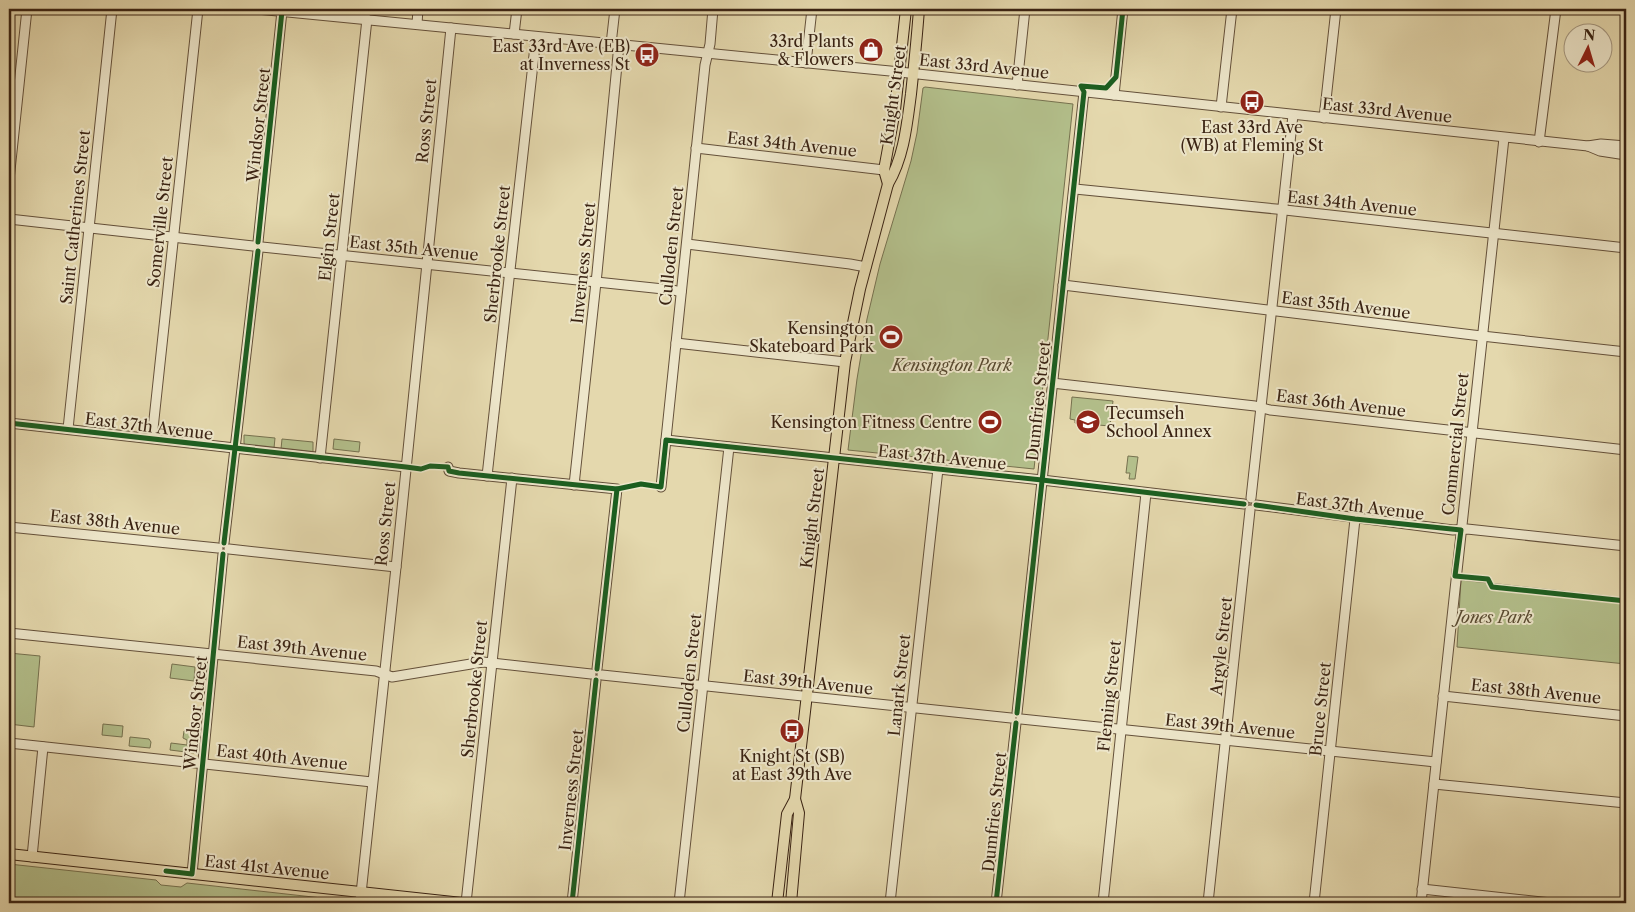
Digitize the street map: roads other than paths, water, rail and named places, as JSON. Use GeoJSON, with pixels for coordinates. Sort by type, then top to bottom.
{"type":"FeatureCollection","features":[{"type":"Feature","properties":{"kind":"main road","name":"Knight Street"},"geometry":{"type":"LineString","coordinates":[[888,184],[884,170],[893,118],[906,9]]}},
{"type":"Feature","properties":{"kind":"main road","name":"Knight Street"},"geometry":{"type":"LineString","coordinates":[[777,903],[787,814],[795,799],[845,362],[866,267],[888,184],[895,172],[904,137],[913,74],[919,9]]}},
{"type":"Feature","properties":{"kind":"main road","name":"Knight Street"},"geometry":{"type":"LineString","coordinates":[[791,903],[799,813],[795,799]]}},
{"type":"Feature","properties":{"kind":"main road","name":"East 41st Avenue"},"geometry":{"type":"LineString","coordinates":[[9,854],[462,903]]}},
{"type":"Feature","properties":{"kind":"street"},"geometry":{"type":"LineString","coordinates":[[9,180],[27,9]]}},
{"type":"Feature","properties":{"kind":"street","name":"Saint Catherines Street"},"geometry":{"type":"LineString","coordinates":[[68,429],[112,9]]}},
{"type":"Feature","properties":{"kind":"street","name":"Somerville Street"},"geometry":{"type":"LineString","coordinates":[[152,438],[198,9]]}},
{"type":"Feature","properties":{"kind":"street","name":"East 33rd Avenue"},"geometry":{"type":"LineString","coordinates":[[257,9],[321,12],[451,28],[899,72],[1539,142],[1588,146],[1601,144],[1626,146]]}},
{"type":"Feature","properties":{"kind":"street"},"geometry":{"type":"LineString","coordinates":[[417,24],[418,9]]}},
{"type":"Feature","properties":{"kind":"street"},"geometry":{"type":"LineString","coordinates":[[514,34],[517,9]]}},
{"type":"Feature","properties":{"kind":"street","name":"Inverness Street"},"geometry":{"type":"LineString","coordinates":[[572,903],[617,489],[574,484],[596,282],[615,44],[615,9]]}},
{"type":"Feature","properties":{"kind":"street","name":"Culloden Street"},"geometry":{"type":"LineString","coordinates":[[661,487],[696,148],[713,9]]}},
{"type":"Feature","properties":{"kind":"street"},"geometry":{"type":"LineString","coordinates":[[806,63],[812,9]]}},
{"type":"Feature","properties":{"kind":"street"},"geometry":{"type":"LineString","coordinates":[[1017,85],[1025,9]]}},
{"type":"Feature","properties":{"kind":"street"},"geometry":{"type":"LineString","coordinates":[[1114,95],[1123,9]]}},
{"type":"Feature","properties":{"kind":"street"},"geometry":{"type":"LineString","coordinates":[[1221,107],[1232,9]]}},
{"type":"Feature","properties":{"kind":"street"},"geometry":{"type":"LineString","coordinates":[[1324,118],[1336,9]]}},
{"type":"Feature","properties":{"kind":"street"},"geometry":{"type":"LineString","coordinates":[[1539,142],[1556,9]]}},
{"type":"Feature","properties":{"kind":"street","name":"Windsor Street"},"geometry":{"type":"LineString","coordinates":[[192,874],[223,549],[258,246],[282,11]]}},
{"type":"Feature","properties":{"kind":"street","name":"Elgin Street"},"geometry":{"type":"LineString","coordinates":[[320,458],[367,19]]}},
{"type":"Feature","properties":{"kind":"street","name":"Ross Street"},"geometry":{"type":"LineString","coordinates":[[360,903],[451,28]]}},
{"type":"Feature","properties":{"kind":"street","name":"Sherbrooke Street"},"geometry":{"type":"LineString","coordinates":[[487,476],[536,36]]}},
{"type":"Feature","properties":{"kind":"street","name":"Dumfries Street"},"geometry":{"type":"LineString","coordinates":[[996,903],[1052,382],[1075,189],[1084,92]]}},
{"type":"Feature","properties":{"kind":"street","name":"Argyle Street"},"geometry":{"type":"LineString","coordinates":[[1208,903],[1293,115]]}},
{"type":"Feature","properties":{"kind":"street","name":"Commercial Street"},"geometry":{"type":"LineString","coordinates":[[1421,903],[1504,138]]}},
{"type":"Feature","properties":{"kind":"street","name":"East 33rd Avenue"},"geometry":{"type":"LineString","coordinates":[[1588,146],[1600,152],[1626,155]]}},
{"type":"Feature","properties":{"kind":"street","name":"East 34th Avenue"},"geometry":{"type":"LineString","coordinates":[[696,148],[884,170]]}},
{"type":"Feature","properties":{"kind":"street","name":"East 34th Avenue"},"geometry":{"type":"LineString","coordinates":[[1075,189],[1626,248]]}},
{"type":"Feature","properties":{"kind":"street","name":"East 35th Avenue"},"geometry":{"type":"LineString","coordinates":[[9,219],[681,292]]}},
{"type":"Feature","properties":{"kind":"street"},"geometry":{"type":"LineString","coordinates":[[687,244],[866,267]]}},
{"type":"Feature","properties":{"kind":"street","name":"East 35th Avenue"},"geometry":{"type":"LineString","coordinates":[[1063,285],[1626,352]]}},
{"type":"Feature","properties":{"kind":"street"},"geometry":{"type":"LineString","coordinates":[[676,342],[845,362]]}},
{"type":"Feature","properties":{"kind":"street","name":"East 36th Avenue"},"geometry":{"type":"LineString","coordinates":[[1052,382],[1270,410],[1626,450]]}},
{"type":"Feature","properties":{"kind":"street","name":"East 37th Avenue"},"geometry":{"type":"LineString","coordinates":[[9,423],[406,467]]}},
{"type":"Feature","properties":{"kind":"street","name":"East 37th Avenue"},"geometry":{"type":"LineString","coordinates":[[666,440],[1042,480],[1461,530],[1467,529],[1626,546]]}},
{"type":"Feature","properties":{"kind":"street","name":"Culloden Street"},"geometry":{"type":"LineString","coordinates":[[679,903],[729,447]]}},
{"type":"Feature","properties":{"kind":"street"},"geometry":{"type":"LineString","coordinates":[[448,467],[449,470],[487,476],[574,484]]}},
{"type":"Feature","properties":{"kind":"street","name":"Lanark Street"},"geometry":{"type":"LineString","coordinates":[[890,903],[938,469]]}},
{"type":"Feature","properties":{"kind":"street","name":"Sherbrooke Street"},"geometry":{"type":"LineString","coordinates":[[466,903],[512,478]]}},
{"type":"Feature","properties":{"kind":"street","name":"Fleming Street"},"geometry":{"type":"LineString","coordinates":[[1103,903],[1146,493]]}},
{"type":"Feature","properties":{"kind":"street","name":"Bruce Street"},"geometry":{"type":"LineString","coordinates":[[1314,903],[1355,518]]}},
{"type":"Feature","properties":{"kind":"street","name":"East 38th Avenue"},"geometry":{"type":"LineString","coordinates":[[9,526],[396,567]]}},
{"type":"Feature","properties":{"kind":"street","name":"East 39th Avenue"},"geometry":{"type":"LineString","coordinates":[[9,633],[376,671],[392,677],[480,662],[492,662],[702,686],[1436,762]]}},
{"type":"Feature","properties":{"kind":"street","name":"East 38th Avenue"},"geometry":{"type":"LineString","coordinates":[[1443,696],[1626,716]]}},
{"type":"Feature","properties":{"kind":"street","name":"East 40th Avenue"},"geometry":{"type":"LineString","coordinates":[[9,744],[372,782]]}},
{"type":"Feature","properties":{"kind":"street"},"geometry":{"type":"LineString","coordinates":[[32,857],[43,747]]}},
{"type":"Feature","properties":{"kind":"street"},"geometry":{"type":"LineString","coordinates":[[1434,784],[1626,803]]}},
{"type":"Feature","properties":{"kind":"street"},"geometry":{"type":"LineString","coordinates":[[1422,889],[1551,903]]}},
{"type":"Feature","properties":{"kind":"place","name":"33rd Plants & Flowers"},"geometry":{"type":"Point","coordinates":[871,50]}},
{"type":"Feature","properties":{"kind":"place","name":"East 33rd Ave (EB) at Inverness St"},"geometry":{"type":"Point","coordinates":[647,55]}},
{"type":"Feature","properties":{"kind":"place","name":"East 33rd Ave (WB) at Fleming St"},"geometry":{"type":"Point","coordinates":[1252,102]}},
{"type":"Feature","properties":{"kind":"place","name":"Kensington Skateboard Park"},"geometry":{"type":"Point","coordinates":[891,337]}},
{"type":"Feature","properties":{"kind":"place","name":"Kensington Fitness Centre"},"geometry":{"type":"Point","coordinates":[990,422]}},
{"type":"Feature","properties":{"kind":"place","name":"Tecumseh School Annex"},"geometry":{"type":"Point","coordinates":[1088,422]}},
{"type":"Feature","properties":{"kind":"place","name":"Knight St (SB) at East 39th Ave"},"geometry":{"type":"Point","coordinates":[792,731]}},
{"type":"Feature","properties":{"kind":"park label","name":"Kensington Park"},"geometry":{"type":"Point","coordinates":[952,365]}},
{"type":"Feature","properties":{"kind":"park label","name":"Jones Park"},"geometry":{"type":"Point","coordinates":[1494,617]}}]}
